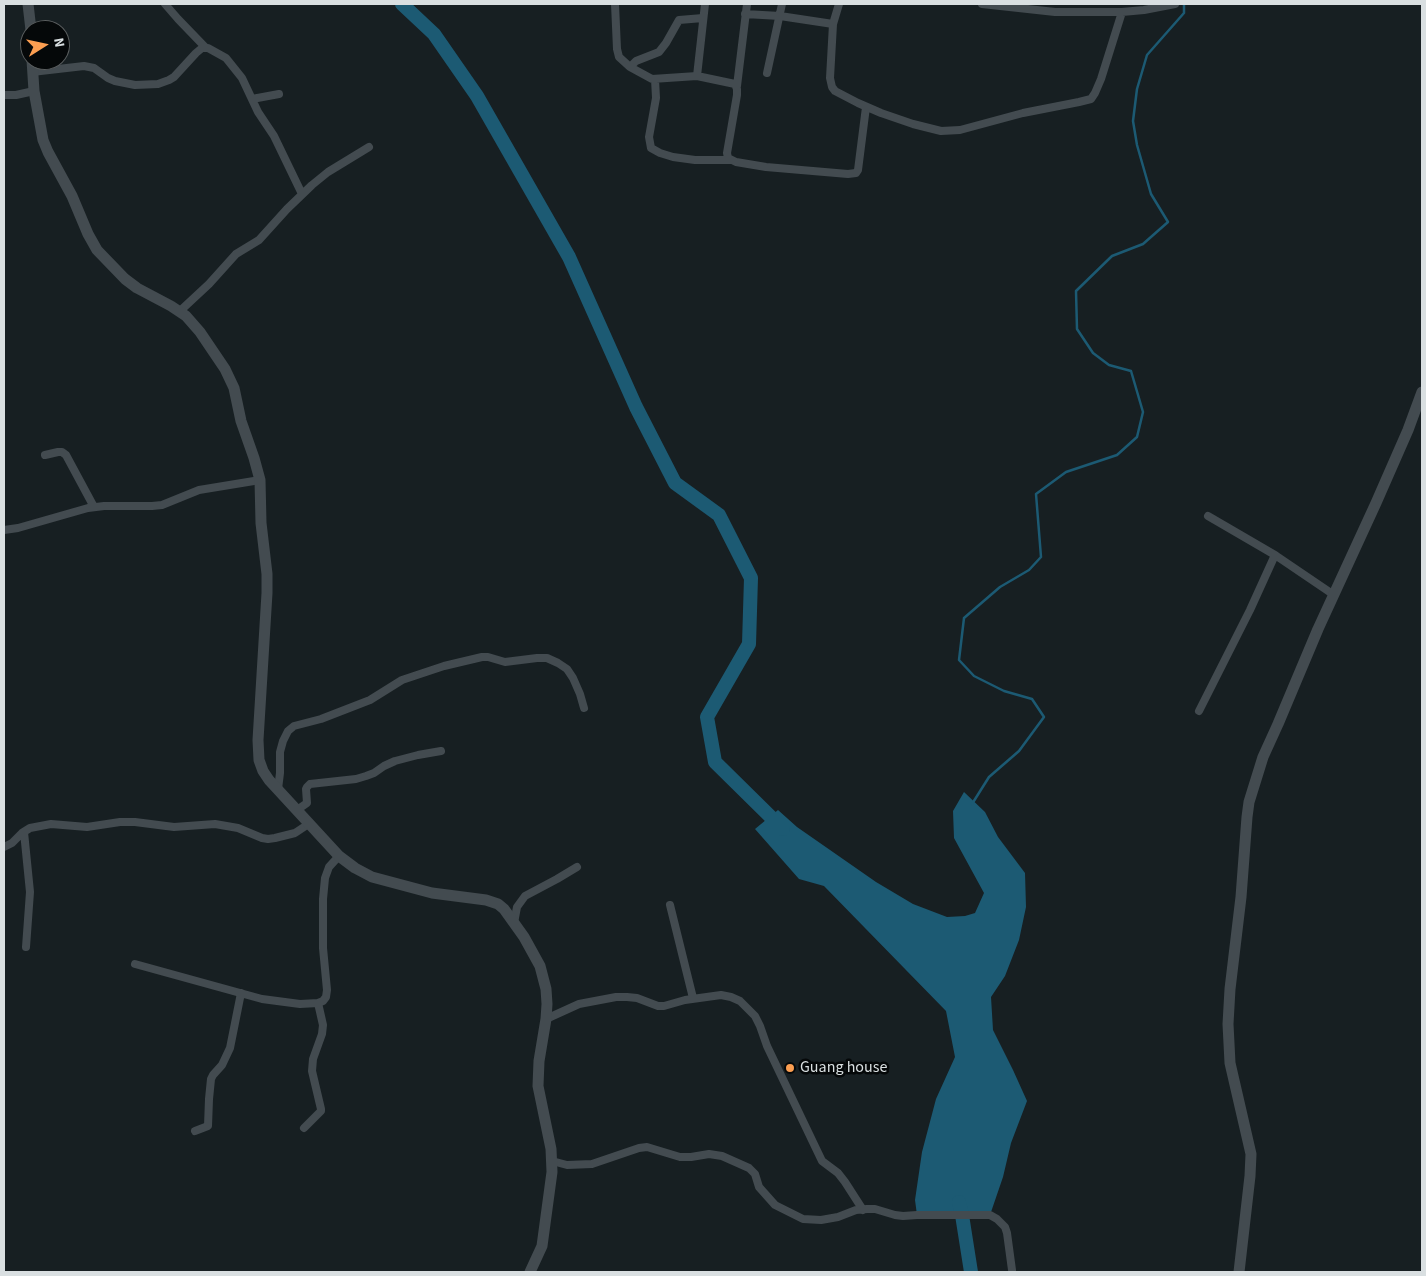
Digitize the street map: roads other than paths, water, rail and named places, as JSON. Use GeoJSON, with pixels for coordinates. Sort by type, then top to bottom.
{"type":"FeatureCollection","features":[{"type":"Feature","properties":{"kind":"street"},"geometry":{"type":"LineString","coordinates":[[28,4],[30,20]]}},
{"type":"Feature","properties":{"kind":"street"},"geometry":{"type":"LineString","coordinates":[[165,4],[205,47],[226,58],[232,64],[242,78],[258,112],[274,136],[302,194]]}},
{"type":"Feature","properties":{"kind":"street"},"geometry":{"type":"LineString","coordinates":[[615,4],[617,49],[620,57],[630,67],[654,80],[697,76],[733,83],[737,86]]}},
{"type":"Feature","properties":{"kind":"street"},"geometry":{"type":"LineString","coordinates":[[697,76],[706,4]]}},
{"type":"Feature","properties":{"kind":"street"},"geometry":{"type":"LineString","coordinates":[[731,160],[728,158],[727,149],[735,110],[747,4]]}},
{"type":"Feature","properties":{"kind":"street"},"geometry":{"type":"LineString","coordinates":[[767,73],[782,4]]}},
{"type":"Feature","properties":{"kind":"street"},"geometry":{"type":"LineString","coordinates":[[839,4],[834,24],[831,84],[835,90],[881,114],[941,131],[960,130],[1023,113],[1091,99],[1122,12]]}},
{"type":"Feature","properties":{"kind":"street"},"geometry":{"type":"LineString","coordinates":[[982,4],[1055,12],[1122,12],[1175,4]]}},
{"type":"Feature","properties":{"kind":"street"},"geometry":{"type":"LineString","coordinates":[[745,14],[780,16],[834,24]]}},
{"type":"Feature","properties":{"kind":"street"},"geometry":{"type":"LineString","coordinates":[[630,67],[636,61],[659,52],[679,20],[703,18]]}},
{"type":"Feature","properties":{"kind":"street"},"geometry":{"type":"LineString","coordinates":[[205,47],[196,53],[174,77],[158,84],[136,85],[115,81],[94,68],[84,66],[32,72],[43,140],[97,250],[125,279],[137,288],[180,311],[193,323],[231,379],[241,421],[260,480],[261,523],[268,593],[258,753],[260,766],[263,771],[339,856],[355,868],[372,877],[432,893],[492,901],[504,909],[534,953],[540,966],[546,989],[546,1019],[539,1061],[538,1086],[552,1161],[551,1187],[544,1233],[540,1252],[530,1272]]}},
{"type":"Feature","properties":{"kind":"street"},"geometry":{"type":"LineString","coordinates":[[654,80],[656,98],[649,137],[651,148],[660,153],[688,159],[731,160],[766,167],[848,174],[856,173],[858,170],[866,107]]}},
{"type":"Feature","properties":{"kind":"street"},"geometry":{"type":"LineString","coordinates":[[4,95],[9,96],[34,91]]}},
{"type":"Feature","properties":{"kind":"street"},"geometry":{"type":"LineString","coordinates":[[252,99],[280,94]]}},
{"type":"Feature","properties":{"kind":"street"},"geometry":{"type":"LineString","coordinates":[[180,311],[236,254],[259,240],[302,194],[328,172],[369,147]]}},
{"type":"Feature","properties":{"kind":"street"},"geometry":{"type":"LineString","coordinates":[[1238,1272],[1251,1154],[1231,1069],[1228,1037],[1230,990],[1249,802],[1260,764],[1318,629],[1386,481],[1422,392]]}},
{"type":"Feature","properties":{"kind":"street"},"geometry":{"type":"LineString","coordinates":[[45,455],[62,452],[66,456],[94,507]]}},
{"type":"Feature","properties":{"kind":"street"},"geometry":{"type":"LineString","coordinates":[[4,530],[94,507],[162,505],[199,490],[260,480]]}},
{"type":"Feature","properties":{"kind":"street"},"geometry":{"type":"LineString","coordinates":[[1208,516],[1275,554],[1334,594]]}},
{"type":"Feature","properties":{"kind":"street"},"geometry":{"type":"LineString","coordinates":[[1199,710],[1250,610],[1275,554]]}},
{"type":"Feature","properties":{"kind":"street"},"geometry":{"type":"LineString","coordinates":[[278,789],[280,752],[288,731],[294,726],[370,700],[402,680],[444,666],[482,657],[505,662],[547,658],[558,662],[573,678],[584,708]]}},
{"type":"Feature","properties":{"kind":"street"},"geometry":{"type":"LineString","coordinates":[[298,810],[307,803],[306,789],[310,784],[356,779],[374,773],[395,761],[441,751]]}},
{"type":"Feature","properties":{"kind":"street"},"geometry":{"type":"LineString","coordinates":[[4,847],[35,826],[51,824],[86,827],[120,822],[135,822],[174,827],[215,824],[238,828],[254,836],[268,839],[295,833],[310,823]]}},
{"type":"Feature","properties":{"kind":"street"},"geometry":{"type":"LineString","coordinates":[[24,832],[30,892],[26,946]]}},
{"type":"Feature","properties":{"kind":"street"},"geometry":{"type":"LineString","coordinates":[[135,964],[262,999],[312,1005],[323,1001],[327,990],[323,948],[324,885],[327,870],[339,856]]}},
{"type":"Feature","properties":{"kind":"street"},"geometry":{"type":"LineString","coordinates":[[514,923],[517,907],[526,896],[577,867]]}},
{"type":"Feature","properties":{"kind":"street"},"geometry":{"type":"LineString","coordinates":[[670,905],[693,998]]}},
{"type":"Feature","properties":{"kind":"street"},"geometry":{"type":"LineString","coordinates":[[195,1131],[208,1126],[211,1080],[222,1065],[230,1048],[241,993]]}},
{"type":"Feature","properties":{"kind":"street"},"geometry":{"type":"LineString","coordinates":[[546,1019],[579,1004],[595,1000],[627,997],[637,998],[658,1006],[693,998],[721,995],[740,1001],[755,1016],[767,1046],[821,1159],[846,1182],[863,1210]]}},
{"type":"Feature","properties":{"kind":"street"},"geometry":{"type":"LineString","coordinates":[[304,1128],[321,1109],[312,1071],[313,1059],[322,1034],[322,1020],[318,1003]]}},
{"type":"Feature","properties":{"kind":"street"},"geometry":{"type":"LineString","coordinates":[[552,1161],[567,1165],[592,1164],[647,1147],[680,1156],[691,1157],[714,1154],[749,1168],[755,1174],[759,1187],[775,1205],[803,1219],[821,1220],[875,1209],[895,1215],[990,1215],[1005,1227],[1012,1270]]}},
{"type":"Feature","properties":{"kind":"water"},"geometry":{"type":"Polygon","coordinates":[[[964,792],[985,812],[998,837],[1025,873],[1026,907],[1019,940],[1005,976],[991,997],[993,1030],[1027,1101],[1011,1143],[1003,1177],[990,1215],[917,1215],[915,1200],[922,1152],[936,1099],[955,1057],[946,1011],[824,886],[799,879],[755,829],[778,810],[797,827],[876,882],[913,904],[947,917],[965,916],[975,913],[984,893],[954,838],[953,811],[964,792]]]}},
{"type":"Feature","properties":{"kind":"waterway"},"geometry":{"type":"LineString","coordinates":[[402,4],[434,34],[477,96],[569,257],[636,407],[675,483],[719,515],[751,578],[749,644],[707,717],[715,762],[783,829]]}},
{"type":"Feature","properties":{"kind":"waterway"},"geometry":{"type":"LineString","coordinates":[[972,804],[989,777],[1019,751],[1044,717],[1032,699],[1004,691],[974,676],[959,660],[964,618],[1000,587],[1029,570],[1041,557],[1036,494],[1066,472],[1117,455],[1137,437],[1143,412],[1131,371],[1109,365],[1093,353],[1077,329],[1076,291],[1112,256],[1143,244],[1168,222],[1151,194],[1137,145],[1133,121],[1137,89],[1147,55],[1184,13],[1184,4]]}},
{"type":"Feature","properties":{"kind":"waterway"},"geometry":{"type":"LineString","coordinates":[[959,1202],[971,1272]]}},
{"type":"Feature","properties":{"kind":"place","name":"Guang house"},"geometry":{"type":"Point","coordinates":[790,1068]}}]}
